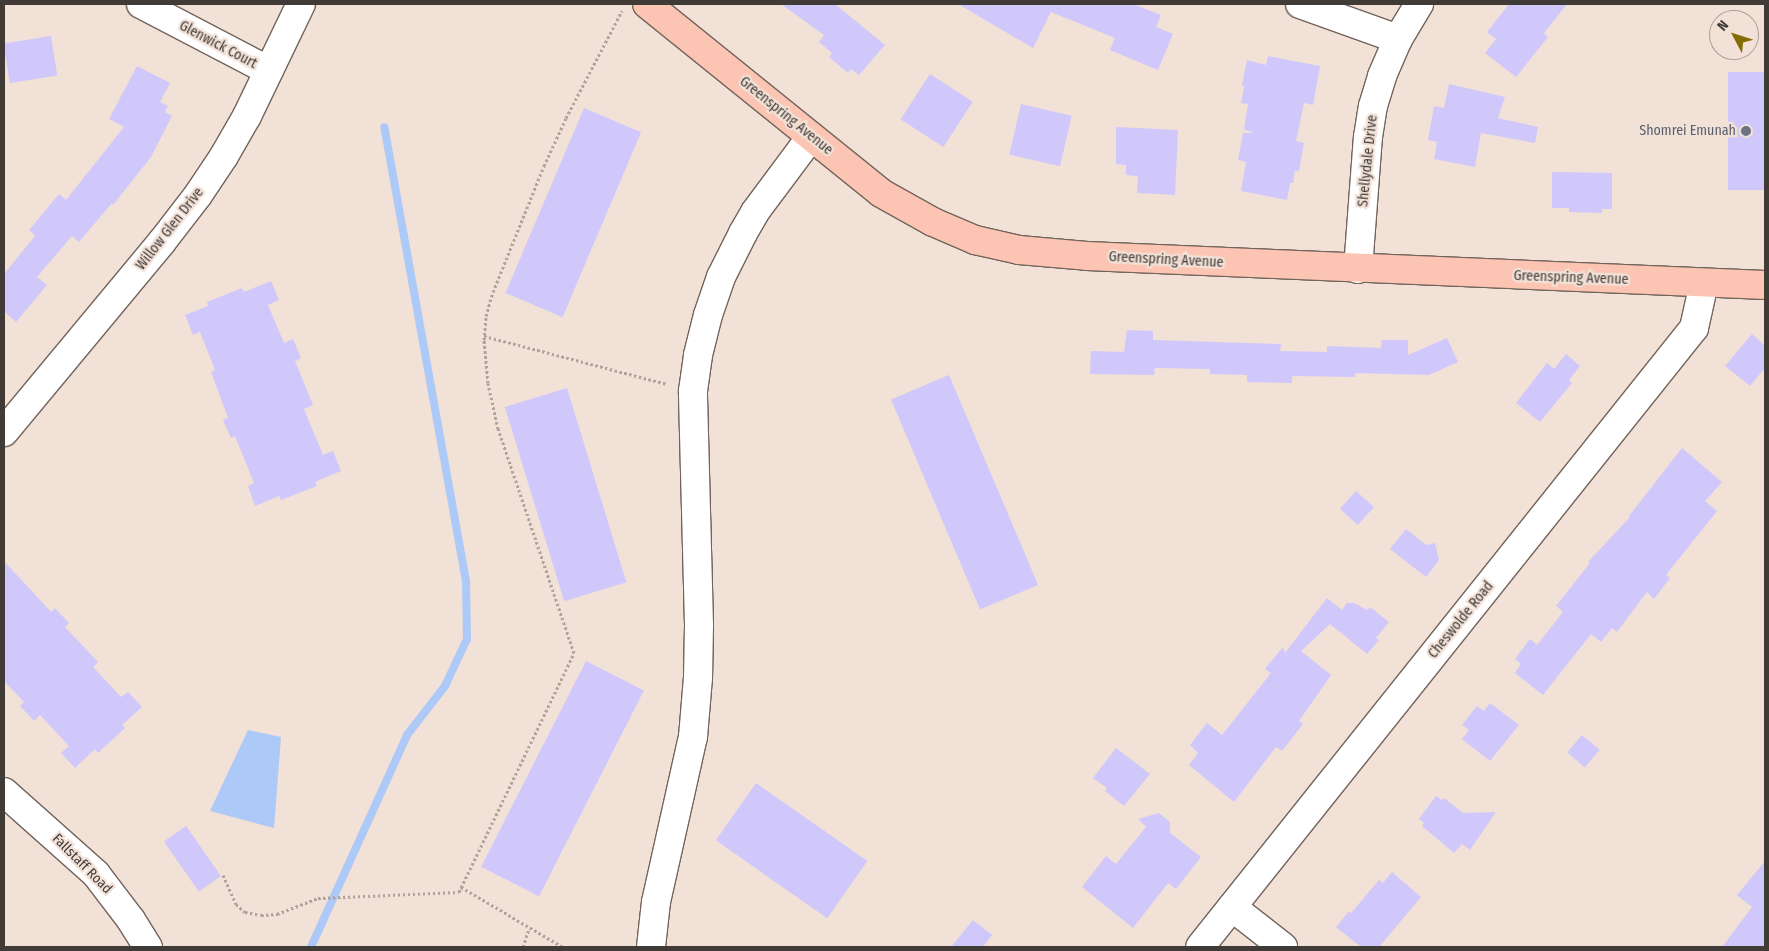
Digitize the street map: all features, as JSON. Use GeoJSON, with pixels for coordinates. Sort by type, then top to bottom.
{"type":"FeatureCollection","features":[{"type":"Feature","properties":{"kind":"main road","name":"Greenspring Avenue"},"geometry":{"type":"LineString","coordinates":[[647,4],[881,193],[932,222],[975,240],[1020,250],[1087,256],[1765,285]]}},
{"type":"Feature","properties":{"kind":"street","name":"Glenwick Court"},"geometry":{"type":"LineString","coordinates":[[141,4],[269,72]]}},
{"type":"Feature","properties":{"kind":"street","name":"Willow Glen Drive"},"geometry":{"type":"LineString","coordinates":[[4,432],[198,195],[224,156],[269,72],[301,4]]}},
{"type":"Feature","properties":{"kind":"street"},"geometry":{"type":"LineString","coordinates":[[1300,4],[1398,40]]}},
{"type":"Feature","properties":{"kind":"street","name":"Shellydale Drive"},"geometry":{"type":"LineString","coordinates":[[1358,269],[1371,122],[1382,76],[1398,40],[1419,4]]}},
{"type":"Feature","properties":{"kind":"street"},"geometry":{"type":"LineString","coordinates":[[651,947],[656,902],[693,737],[697,688],[699,624],[693,391],[698,355],[708,316],[721,278],[755,212],[811,137]]}},
{"type":"Feature","properties":{"kind":"street","name":"Cheswolde Road"},"geometry":{"type":"LineString","coordinates":[[1200,947],[1694,328],[1704,283]]}},
{"type":"Feature","properties":{"kind":"street","name":"Fallstaff Road"},"geometry":{"type":"LineString","coordinates":[[4,792],[96,874],[132,920],[148,947]]}},
{"type":"Feature","properties":{"kind":"street"},"geometry":{"type":"LineString","coordinates":[[1232,907],[1283,947]]}},
{"type":"Feature","properties":{"kind":"path"},"geometry":{"type":"LineString","coordinates":[[222,875],[236,904],[245,912],[261,915],[278,914],[318,898],[459,892],[574,653],[498,429],[488,383],[484,336],[486,316],[493,292],[544,166],[566,118],[626,4]]}},
{"type":"Feature","properties":{"kind":"path"},"geometry":{"type":"LineString","coordinates":[[484,336],[693,391]]}},
{"type":"Feature","properties":{"kind":"path"},"geometry":{"type":"LineString","coordinates":[[461,887],[563,947]]}},
{"type":"Feature","properties":{"kind":"path"},"geometry":{"type":"LineString","coordinates":[[522,947],[529,928]]}},
{"type":"Feature","properties":{"kind":"water"},"geometry":{"type":"Polygon","coordinates":[[[248,730],[281,737],[274,828],[210,811],[248,730]]]}},
{"type":"Feature","properties":{"kind":"building"},"geometry":{"type":"Polygon","coordinates":[[[781,4],[835,4],[885,45],[859,75],[851,69],[848,73],[829,57],[832,53],[819,42],[824,35],[781,4]]]}},
{"type":"Feature","properties":{"kind":"building"},"geometry":{"type":"Polygon","coordinates":[[[958,4],[1133,4],[1161,15],[1156,27],[1173,34],[1158,70],[1110,50],[1115,38],[1051,12],[1033,48],[958,4]]]}},
{"type":"Feature","properties":{"kind":"building"},"geometry":{"type":"Polygon","coordinates":[[[1509,4],[1567,4],[1544,33],[1548,37],[1516,77],[1485,53],[1496,39],[1487,32],[1509,4]]]}},
{"type":"Feature","properties":{"kind":"building"},"geometry":{"type":"Polygon","coordinates":[[[51,36],[57,76],[10,83],[4,43],[51,36]]]}},
{"type":"Feature","properties":{"kind":"building"},"geometry":{"type":"Polygon","coordinates":[[[1268,56],[1320,66],[1313,105],[1304,103],[1296,141],[1304,143],[1299,171],[1295,170],[1287,200],[1241,191],[1246,162],[1238,160],[1243,133],[1254,133],[1244,129],[1248,104],[1241,103],[1247,60],[1266,65],[1268,56]]]}},
{"type":"Feature","properties":{"kind":"building"},"geometry":{"type":"Polygon","coordinates":[[[137,66],[170,83],[160,102],[168,106],[165,112],[172,116],[151,157],[113,205],[112,203],[79,242],[72,236],[37,277],[47,285],[16,322],[4,311],[4,274],[35,236],[29,230],[59,194],[66,200],[124,127],[109,119],[137,66]]]}},
{"type":"Feature","properties":{"kind":"building","name":"Shomrei Emunah"},"geometry":{"type":"Polygon","coordinates":[[[1728,72],[1765,72],[1765,190],[1728,190],[1728,72]]]}},
{"type":"Feature","properties":{"kind":"building"},"geometry":{"type":"Polygon","coordinates":[[[930,74],[973,102],[943,147],[901,119],[930,74]]]}},
{"type":"Feature","properties":{"kind":"building"},"geometry":{"type":"Polygon","coordinates":[[[1449,84],[1505,97],[1498,118],[1538,127],[1535,143],[1481,133],[1475,167],[1434,159],[1437,142],[1428,140],[1434,106],[1444,108],[1449,84]]]}},
{"type":"Feature","properties":{"kind":"building"},"geometry":{"type":"Polygon","coordinates":[[[1021,104],[1072,116],[1060,166],[1009,155],[1021,104]]]}},
{"type":"Feature","properties":{"kind":"building"},"geometry":{"type":"Polygon","coordinates":[[[584,108],[641,132],[563,317],[505,293],[584,108]]]}},
{"type":"Feature","properties":{"kind":"building"},"geometry":{"type":"Polygon","coordinates":[[[1116,127],[1178,130],[1175,195],[1137,193],[1138,176],[1126,175],[1126,165],[1116,164],[1116,127]]]}},
{"type":"Feature","properties":{"kind":"building"},"geometry":{"type":"Polygon","coordinates":[[[1552,172],[1612,173],[1612,209],[1602,209],[1602,213],[1569,212],[1569,208],[1552,208],[1552,172]]]}},
{"type":"Feature","properties":{"kind":"building"},"geometry":{"type":"Polygon","coordinates":[[[271,281],[279,300],[268,305],[284,343],[293,339],[301,358],[295,361],[313,405],[304,409],[323,455],[333,451],[341,471],[315,482],[317,486],[281,500],[279,496],[255,506],[248,486],[254,483],[235,436],[231,438],[223,420],[228,418],[211,372],[215,370],[200,332],[193,335],[185,315],[208,306],[207,302],[242,288],[244,292],[271,281]]]}},
{"type":"Feature","properties":{"kind":"building"},"geometry":{"type":"Polygon","coordinates":[[[1127,330],[1153,331],[1153,340],[1281,344],[1280,351],[1327,352],[1327,346],[1381,348],[1382,340],[1408,340],[1408,355],[1447,338],[1458,362],[1429,375],[1355,373],[1355,377],[1292,376],[1292,383],[1247,382],[1247,375],[1210,374],[1210,369],[1155,368],[1154,375],[1090,374],[1091,351],[1124,352],[1127,330]]]}},
{"type":"Feature","properties":{"kind":"building"},"geometry":{"type":"Polygon","coordinates":[[[1752,334],[1765,346],[1765,368],[1750,386],[1725,366],[1752,334]]]}},
{"type":"Feature","properties":{"kind":"building"},"geometry":{"type":"Polygon","coordinates":[[[1566,354],[1580,366],[1569,380],[1572,383],[1540,422],[1516,403],[1547,363],[1554,369],[1566,354]]]}},
{"type":"Feature","properties":{"kind":"building"},"geometry":{"type":"Polygon","coordinates":[[[949,375],[1038,585],[980,609],[891,400],[949,375]]]}},
{"type":"Feature","properties":{"kind":"building"},"geometry":{"type":"Polygon","coordinates":[[[567,388],[626,582],[564,601],[505,407],[567,388]]]}},
{"type":"Feature","properties":{"kind":"building"},"geometry":{"type":"Polygon","coordinates":[[[1682,448],[1722,482],[1705,501],[1717,511],[1666,575],[1670,578],[1654,599],[1647,592],[1617,632],[1612,628],[1601,642],[1591,634],[1543,695],[1515,673],[1521,664],[1515,659],[1530,639],[1537,645],[1563,612],[1556,606],[1590,563],[1588,562],[1630,517],[1682,448]]]}},
{"type":"Feature","properties":{"kind":"building"},"geometry":{"type":"Polygon","coordinates":[[[1356,491],[1374,507],[1358,525],[1340,509],[1356,491]]]}},
{"type":"Feature","properties":{"kind":"building"},"geometry":{"type":"Polygon","coordinates":[[[1406,529],[1426,545],[1435,543],[1439,560],[1426,577],[1390,549],[1406,529]]]}},
{"type":"Feature","properties":{"kind":"building"},"geometry":{"type":"Polygon","coordinates":[[[4,561],[51,612],[55,608],[69,623],[65,627],[98,662],[93,667],[121,697],[128,692],[142,707],[122,725],[125,728],[98,753],[95,749],[75,768],[61,753],[69,746],[40,715],[34,721],[20,706],[24,702],[4,681],[4,561]]]}},
{"type":"Feature","properties":{"kind":"building"},"geometry":{"type":"Polygon","coordinates":[[[1327,598],[1342,610],[1347,603],[1354,603],[1367,610],[1370,607],[1389,622],[1376,638],[1379,640],[1367,654],[1330,624],[1301,651],[1331,675],[1299,721],[1303,724],[1282,751],[1276,747],[1234,802],[1189,765],[1198,753],[1190,745],[1207,723],[1222,735],[1271,673],[1265,669],[1283,647],[1285,653],[1327,598]]]}},
{"type":"Feature","properties":{"kind":"building"},"geometry":{"type":"Polygon","coordinates":[[[586,661],[644,691],[539,896],[481,867],[586,661]]]}},
{"type":"Feature","properties":{"kind":"building"},"geometry":{"type":"Polygon","coordinates":[[[1490,703],[1519,725],[1490,761],[1462,739],[1469,730],[1462,725],[1477,706],[1484,711],[1490,703]]]}},
{"type":"Feature","properties":{"kind":"building"},"geometry":{"type":"Polygon","coordinates":[[[1582,735],[1600,750],[1585,767],[1567,753],[1582,735]]]}},
{"type":"Feature","properties":{"kind":"building"},"geometry":{"type":"Polygon","coordinates":[[[1116,748],[1150,774],[1124,806],[1105,791],[1107,788],[1093,778],[1116,748]]]}},
{"type":"Feature","properties":{"kind":"building"},"geometry":{"type":"Polygon","coordinates":[[[756,783],[867,861],[827,918],[716,840],[756,783]]]}},
{"type":"Feature","properties":{"kind":"building"},"geometry":{"type":"Polygon","coordinates":[[[1436,796],[1442,800],[1444,798],[1463,813],[1496,812],[1470,850],[1462,844],[1454,853],[1422,826],[1424,823],[1419,819],[1436,796]]]}},
{"type":"Feature","properties":{"kind":"building"},"geometry":{"type":"Polygon","coordinates":[[[1159,813],[1170,822],[1170,833],[1201,857],[1176,889],[1168,883],[1133,928],[1082,887],[1106,856],[1116,864],[1146,827],[1138,819],[1159,813]]]}},
{"type":"Feature","properties":{"kind":"building"},"geometry":{"type":"Polygon","coordinates":[[[186,826],[221,876],[199,891],[164,841],[186,826]]]}},
{"type":"Feature","properties":{"kind":"building"},"geometry":{"type":"Polygon","coordinates":[[[1765,861],[1765,947],[1722,947],[1752,907],[1737,895],[1765,861]]]}},
{"type":"Feature","properties":{"kind":"building"},"geometry":{"type":"Polygon","coordinates":[[[1392,872],[1421,897],[1379,947],[1361,947],[1336,927],[1349,911],[1351,913],[1379,880],[1383,883],[1392,872]]]}},
{"type":"Feature","properties":{"kind":"building"},"geometry":{"type":"Polygon","coordinates":[[[973,920],[992,935],[983,947],[951,947],[973,920]]]}},
{"type":"Feature","properties":{"kind":"waterway"},"geometry":{"type":"LineString","coordinates":[[311,947],[407,735],[445,686],[467,639],[466,581],[384,127]]}},
{"type":"Feature","properties":{"kind":"place","name":"Shomrei Emunah"},"geometry":{"type":"Point","coordinates":[1746,131]}}]}
